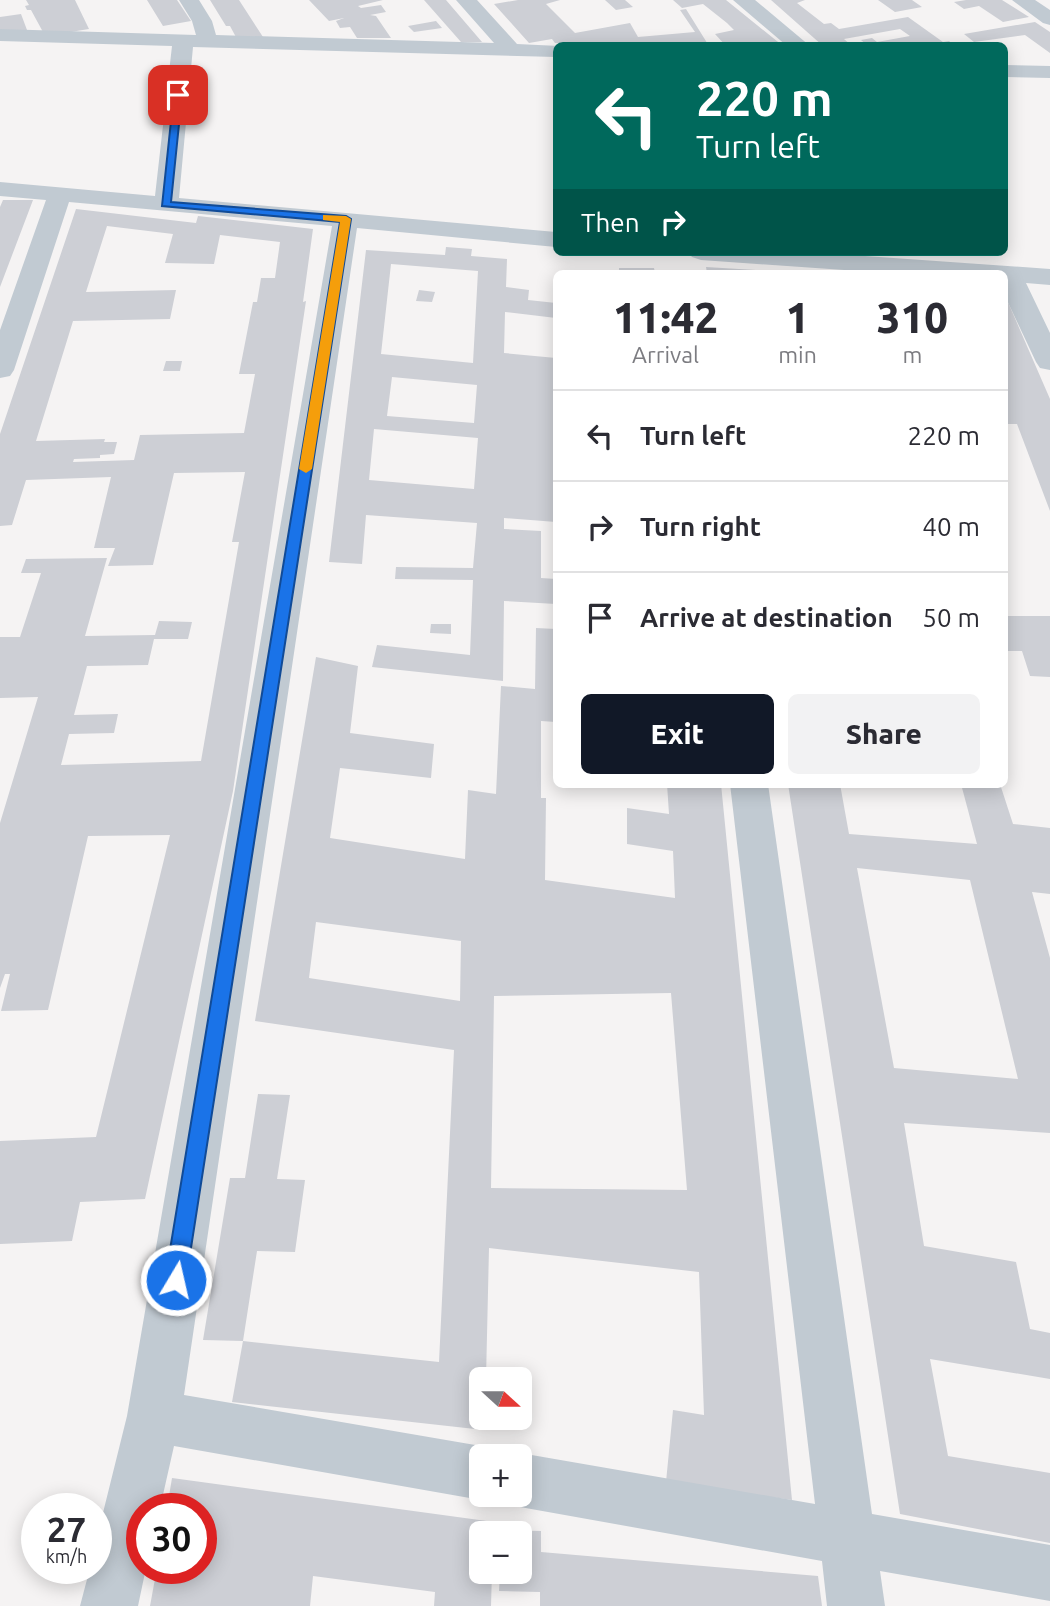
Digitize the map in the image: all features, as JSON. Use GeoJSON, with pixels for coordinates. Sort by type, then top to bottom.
{"type":"FeatureCollection","features":[{"type":"Feature","properties":{"kind":"street"},"geometry":{"type":"LineString","coordinates":[[189,0],[202,21],[208,42]]}},
{"type":"Feature","properties":{"kind":"street"},"geometry":{"type":"LineString","coordinates":[[466,0],[511,49]]}},
{"type":"Feature","properties":{"kind":"street"},"geometry":{"type":"LineString","coordinates":[[743,0],[795,42]]}},
{"type":"Feature","properties":{"kind":"street"},"geometry":{"type":"LineString","coordinates":[[1022,0],[1050,19]]}},
{"type":"Feature","properties":{"kind":"street"},"geometry":{"type":"LineString","coordinates":[[0,36],[553,51]]}},
{"type":"Feature","properties":{"kind":"street"},"geometry":{"type":"LineString","coordinates":[[166,204],[184,40]]}},
{"type":"Feature","properties":{"kind":"street"},"geometry":{"type":"LineString","coordinates":[[1008,71],[1050,72]]}},
{"type":"Feature","properties":{"kind":"street"},"geometry":{"type":"LineString","coordinates":[[0,189],[553,239]]}},
{"type":"Feature","properties":{"kind":"street"},"geometry":{"type":"LineString","coordinates":[[0,370],[60,194]]}},
{"type":"Feature","properties":{"kind":"street"},"geometry":{"type":"LineString","coordinates":[[109,1606],[154,1416],[346,219]]}},
{"type":"Feature","properties":{"kind":"street"},"geometry":{"type":"LineString","coordinates":[[687,256],[951,270]]}},
{"type":"Feature","properties":{"kind":"street"},"geometry":{"type":"LineString","coordinates":[[1008,273],[1050,277]]}},
{"type":"Feature","properties":{"kind":"street"},"geometry":{"type":"LineString","coordinates":[[1008,273],[1050,362]]}},
{"type":"Feature","properties":{"kind":"street"},"geometry":{"type":"LineString","coordinates":[[750,788],[856,1606]]}},
{"type":"Feature","properties":{"kind":"street"},"geometry":{"type":"LineString","coordinates":[[154,1416],[469,1471]]}},
{"type":"Feature","properties":{"kind":"street"},"geometry":{"type":"LineString","coordinates":[[532,1482],[1050,1573]]}},
{"type":"Feature","properties":{"kind":"building"},"geometry":{"type":"Polygon","coordinates":[[[26,0],[75,0],[89,29],[64,33],[43,32],[31,10],[27,10],[25,6],[29,5],[26,0]]]}},
{"type":"Feature","properties":{"kind":"building"},"geometry":{"type":"Polygon","coordinates":[[[147,0],[177,0],[191,21],[163,26],[147,0]]]}},
{"type":"Feature","properties":{"kind":"building"},"geometry":{"type":"Polygon","coordinates":[[[210,0],[239,0],[263,37],[237,39],[210,0]]]}},
{"type":"Feature","properties":{"kind":"building"},"geometry":{"type":"Polygon","coordinates":[[[309,0],[383,0],[358,6],[361,8],[381,5],[386,12],[370,15],[376,16],[391,38],[357,38],[350,27],[340,28],[336,21],[344,18],[329,21],[309,0]]]}},
{"type":"Feature","properties":{"kind":"building"},"geometry":{"type":"Polygon","coordinates":[[[424,0],[446,0],[482,42],[461,42],[424,0]]]}},
{"type":"Feature","properties":{"kind":"building"},"geometry":{"type":"Polygon","coordinates":[[[518,0],[560,0],[546,4],[575,33],[630,23],[638,37],[695,32],[680,10],[686,9],[707,42],[554,42],[552,39],[529,43],[494,4],[518,0]]]}},
{"type":"Feature","properties":{"kind":"building"},"geometry":{"type":"Polygon","coordinates":[[[605,0],[625,0],[633,7],[616,10],[605,0]]]}},
{"type":"Feature","properties":{"kind":"building"},"geometry":{"type":"Polygon","coordinates":[[[673,0],[726,0],[778,42],[722,42],[715,34],[734,30],[727,23],[703,4],[682,8],[673,0]]]}},
{"type":"Feature","properties":{"kind":"building"},"geometry":{"type":"Polygon","coordinates":[[[771,0],[805,0],[797,3],[824,24],[831,23],[839,29],[908,17],[943,42],[877,42],[910,36],[900,29],[844,39],[847,42],[818,42],[771,0]]]}},
{"type":"Feature","properties":{"kind":"building"},"geometry":{"type":"Polygon","coordinates":[[[878,0],[912,0],[922,7],[895,12],[878,0]]]}},
{"type":"Feature","properties":{"kind":"building"},"geometry":{"type":"Polygon","coordinates":[[[1002,0],[1029,17],[1003,22],[979,6],[964,9],[954,2],[1002,0]]]}},
{"type":"Feature","properties":{"kind":"building"},"geometry":{"type":"Polygon","coordinates":[[[21,14],[27,30],[0,31],[0,17],[21,14]]]}},
{"type":"Feature","properties":{"kind":"building"},"geometry":{"type":"Polygon","coordinates":[[[436,21],[442,28],[414,32],[408,26],[436,21]]]}},
{"type":"Feature","properties":{"kind":"building"},"geometry":{"type":"Polygon","coordinates":[[[1035,22],[1050,32],[1050,53],[1025,35],[974,42],[964,34],[1035,22]]]}},
{"type":"Feature","properties":{"kind":"building"},"geometry":{"type":"Polygon","coordinates":[[[872,38],[877,42],[861,40],[872,38]]]}},
{"type":"Feature","properties":{"kind":"building"},"geometry":{"type":"Polygon","coordinates":[[[3,200],[33,200],[0,287],[0,207],[3,200]]]}},
{"type":"Feature","properties":{"kind":"building"},"geometry":{"type":"Polygon","coordinates":[[[76,209],[196,223],[198,216],[313,229],[303,302],[306,301],[233,791],[145,1199],[80,1202],[72,1241],[0,1244],[0,1141],[96,1137],[170,835],[88,836],[48,1010],[1,1011],[10,974],[5,974],[0,988],[0,823],[38,697],[0,698],[0,637],[20,637],[41,573],[21,573],[26,559],[107,558],[85,636],[155,635],[159,621],[192,622],[188,639],[154,639],[148,665],[87,666],[74,715],[118,714],[114,733],[69,734],[61,765],[201,761],[239,542],[232,542],[245,472],[174,473],[153,565],[108,566],[115,548],[94,548],[111,477],[26,480],[12,525],[0,526],[0,434],[76,209]],[[107,226],[86,292],[176,290],[170,319],[73,321],[36,441],[105,439],[104,442],[117,442],[114,454],[100,455],[100,458],[74,459],[73,462],[134,460],[140,435],[244,433],[255,374],[239,374],[253,302],[257,302],[261,278],[275,278],[280,242],[220,235],[214,264],[165,263],[173,234],[107,226]]]}},
{"type":"Feature","properties":{"kind":"building"},"geometry":{"type":"Polygon","coordinates":[[[446,247],[472,249],[471,256],[507,259],[506,287],[529,290],[528,300],[553,303],[553,318],[505,312],[504,353],[553,358],[553,522],[504,518],[504,529],[541,531],[541,578],[553,579],[553,604],[504,601],[503,681],[372,667],[377,645],[470,655],[473,580],[395,579],[396,567],[473,568],[477,523],[366,515],[362,564],[329,562],[366,250],[445,255],[446,247]],[[391,264],[381,354],[473,363],[478,271],[391,264]],[[392,377],[387,416],[474,423],[477,385],[392,377]],[[374,429],[369,480],[474,489],[478,438],[374,429]]]}},
{"type":"Feature","properties":{"kind":"building"},"geometry":{"type":"Polygon","coordinates":[[[706,267],[755,270],[706,270],[706,267]]]}},
{"type":"Feature","properties":{"kind":"building"},"geometry":{"type":"Polygon","coordinates":[[[654,268],[654,270],[619,270],[654,268]]]}},
{"type":"Feature","properties":{"kind":"building"},"geometry":{"type":"Polygon","coordinates":[[[419,290],[435,292],[432,302],[416,301],[419,290]]]}},
{"type":"Feature","properties":{"kind":"building"},"geometry":{"type":"Polygon","coordinates":[[[1008,302],[1050,399],[1050,511],[1017,424],[1008,424],[1008,302]]]}},
{"type":"Feature","properties":{"kind":"building"},"geometry":{"type":"Polygon","coordinates":[[[166,361],[182,361],[180,371],[163,371],[166,361]]]}},
{"type":"Feature","properties":{"kind":"building"},"geometry":{"type":"Polygon","coordinates":[[[1008,616],[1050,616],[1050,677],[1030,676],[1022,651],[1008,651],[1008,616]]]}},
{"type":"Feature","properties":{"kind":"building"},"geometry":{"type":"Polygon","coordinates":[[[431,624],[451,624],[451,634],[430,633],[431,624]]]}},
{"type":"Feature","properties":{"kind":"building"},"geometry":{"type":"Polygon","coordinates":[[[536,628],[553,629],[553,722],[541,721],[541,798],[546,798],[545,880],[675,898],[673,851],[627,844],[627,808],[669,814],[667,788],[721,788],[792,1500],[666,1482],[673,1410],[704,1415],[699,1272],[489,1248],[486,1367],[469,1367],[469,1428],[232,1402],[243,1341],[439,1362],[454,1050],[255,1021],[316,657],[358,666],[350,733],[434,744],[431,778],[340,768],[330,838],[465,859],[468,790],[496,794],[501,686],[535,689],[536,628]],[[316,922],[309,978],[460,1001],[461,941],[316,922]],[[671,993],[494,996],[491,1188],[687,1190],[671,993]]]}},
{"type":"Feature","properties":{"kind":"building"},"geometry":{"type":"Polygon","coordinates":[[[789,788],[841,788],[849,834],[977,844],[962,788],[1001,788],[1013,824],[1050,828],[1050,894],[1032,892],[1050,958],[1050,1133],[904,1123],[924,1246],[1016,1262],[1030,1329],[1050,1333],[1050,1379],[930,1359],[948,1456],[1050,1473],[1050,1543],[900,1514],[789,788]],[[857,868],[894,1068],[1018,1079],[970,880],[857,868]]]}},
{"type":"Feature","properties":{"kind":"building"},"geometry":{"type":"Polygon","coordinates":[[[258,1094],[290,1095],[277,1179],[305,1180],[295,1252],[257,1251],[243,1341],[203,1340],[230,1178],[245,1178],[258,1094]]]}},
{"type":"Feature","properties":{"kind":"building"},"geometry":{"type":"Polygon","coordinates":[[[172,1478],[487,1521],[469,1521],[469,1584],[492,1584],[491,1606],[434,1606],[435,1592],[313,1576],[310,1606],[150,1606],[154,1584],[217,1584],[217,1493],[170,1493],[172,1478]]]}},
{"type":"Feature","properties":{"kind":"building"},"geometry":{"type":"Polygon","coordinates":[[[532,1531],[541,1531],[541,1552],[818,1576],[822,1606],[540,1606],[540,1592],[499,1591],[499,1584],[532,1584],[532,1531]]]}},
{"type":"Feature","properties":{"kind":"slow traffic"},"geometry":{"type":"LineString","coordinates":[[306,469],[346,219],[326,218]]}},
{"type":"Feature","properties":{"kind":"route"},"geometry":{"type":"LineString","coordinates":[[176,1280],[346,219],[166,204],[178,95]]}}]}
